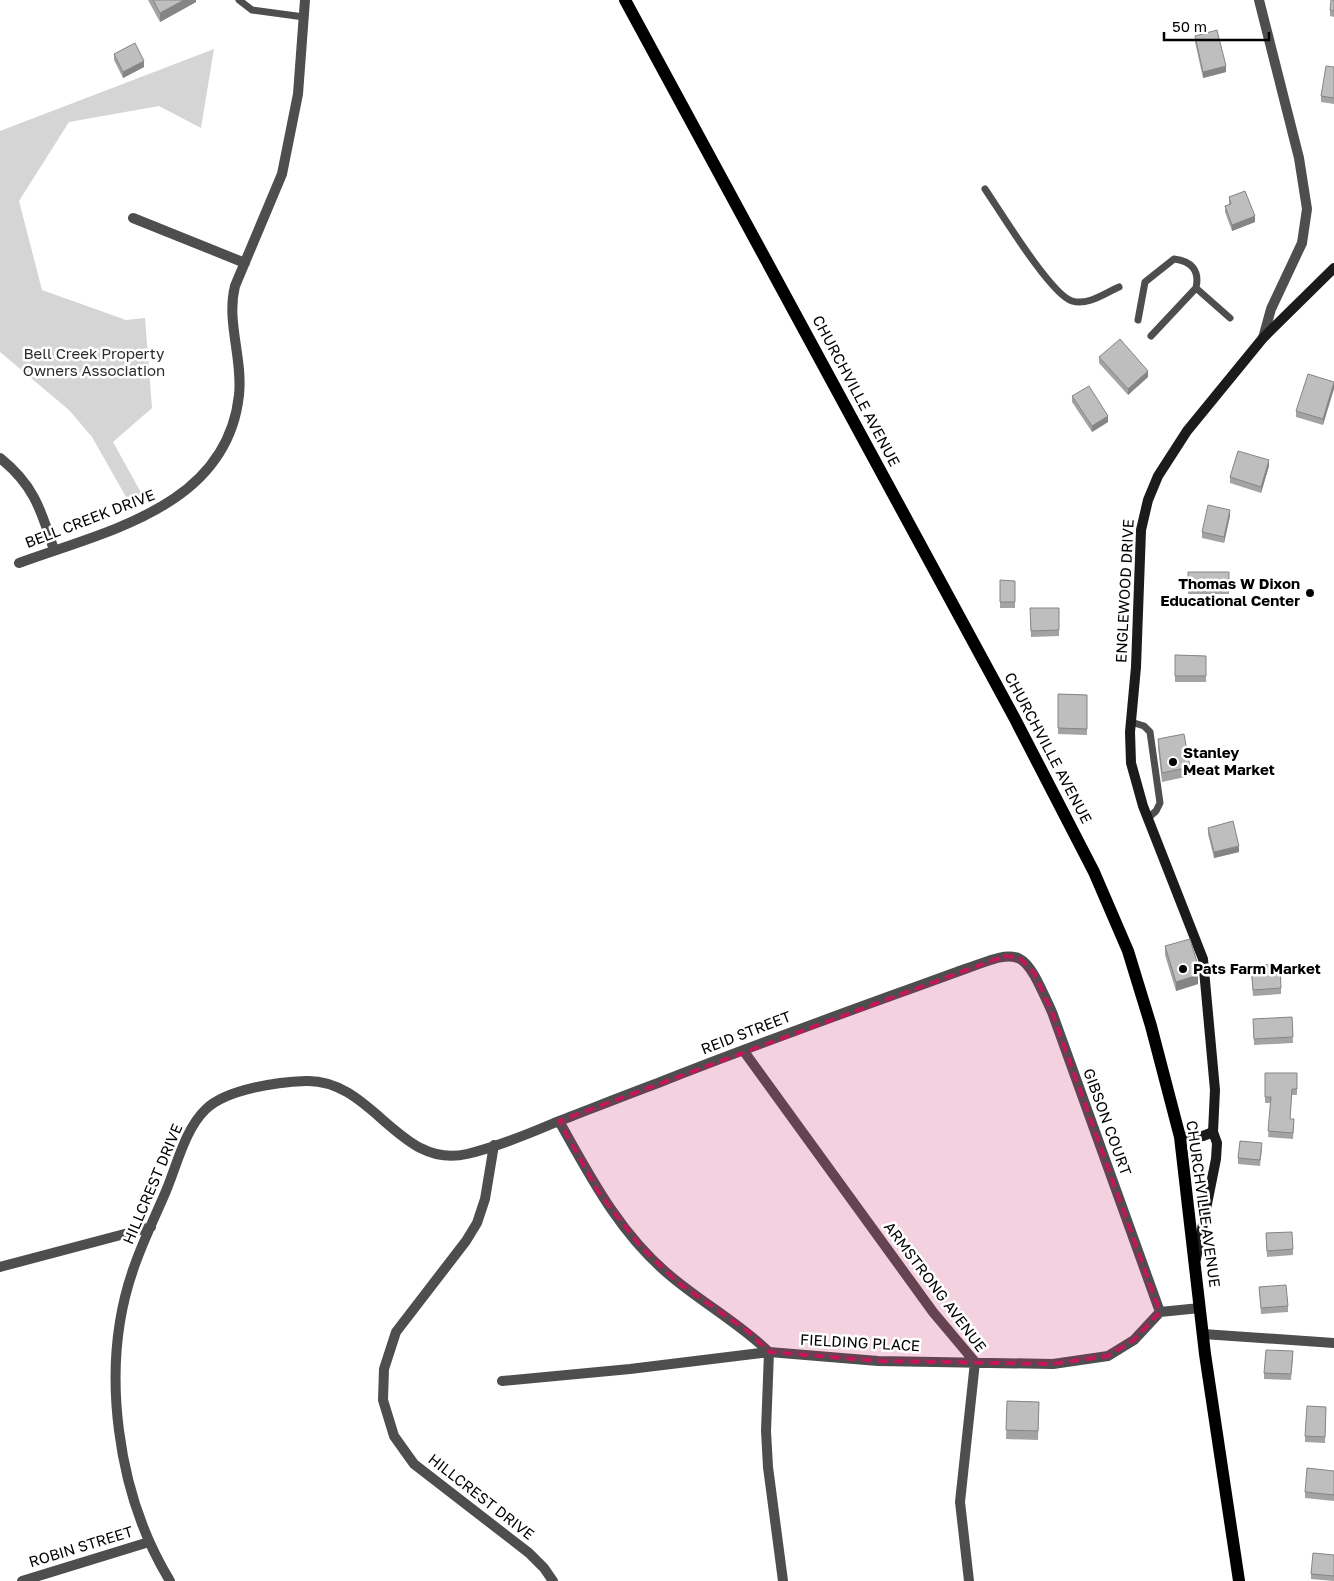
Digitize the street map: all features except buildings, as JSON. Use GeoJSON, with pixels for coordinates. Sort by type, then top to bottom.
{"type":"FeatureCollection","features":[{"type":"Feature","properties":{"kind":"main road","name":"CHURCHVILLE AVENUE"},"geometry":{"type":"LineString","coordinates":[[625,0],[996,684],[1094,872],[1128,951],[1151,1026],[1180,1137],[1203,1334],[1239,1581]]}},
{"type":"Feature","properties":{"kind":"street","name":"BELL CREEK DRIVE"},"geometry":{"type":"LineString","coordinates":[[20,563],[134,521],[167,505],[195,483],[218,452],[229,432],[239,395],[239,364],[231,300],[271,205],[286,156],[298,94],[305,0]]}},
{"type":"Feature","properties":{"kind":"street","name":"ENGLEWOOD DRIVE"},"geometry":{"type":"LineString","coordinates":[[1196,1262],[1214,1176],[1217,1142],[1213,1132],[1215,1090],[1203,959],[1148,818],[1134,775],[1130,750],[1130,722],[1136,667],[1140,540],[1148,500],[1162,467],[1177,445],[1263,338],[1271,309],[1302,244],[1307,209],[1302,171],[1259,0]]}},
{"type":"Feature","properties":{"kind":"street"},"geometry":{"type":"LineString","coordinates":[[133,218],[245,263]]}},
{"type":"Feature","properties":{"kind":"street"},"geometry":{"type":"LineString","coordinates":[[1263,338],[1334,268]]}},
{"type":"Feature","properties":{"kind":"street"},"geometry":{"type":"LineString","coordinates":[[0,458],[21,476],[36,498],[54,550]]}},
{"type":"Feature","properties":{"kind":"street","name":"REID STREET"},"geometry":{"type":"LineString","coordinates":[[494,1145],[743,1050],[982,963],[1010,955]]}},
{"type":"Feature","properties":{"kind":"street","name":"GIBSON COURT"},"geometry":{"type":"LineString","coordinates":[[1010,955],[1023,959],[1034,974],[1052,1012],[1160,1312]]}},
{"type":"Feature","properties":{"kind":"street","name":"ARMSTRONG AVENUE"},"geometry":{"type":"LineString","coordinates":[[743,1050],[933,1312],[975,1362],[961,1484],[962,1526],[969,1581]]}},
{"type":"Feature","properties":{"kind":"street","name":"HILLCREST DRIVE"},"geometry":{"type":"LineString","coordinates":[[170,1581],[149,1542],[138,1512],[123,1452],[118,1417],[116,1381],[119,1336],[127,1289],[133,1268],[198,1118],[219,1100],[261,1086],[309,1081],[337,1086],[362,1100],[402,1137],[421,1149],[439,1154],[466,1154],[494,1145],[485,1200],[477,1223],[466,1241],[396,1332],[384,1369],[383,1400],[394,1436],[414,1464],[528,1553],[544,1568],[553,1581]]}},
{"type":"Feature","properties":{"kind":"street"},"geometry":{"type":"LineString","coordinates":[[559,1121],[599,1193],[641,1248],[677,1282],[705,1304],[750,1334],[769,1352],[766,1431],[768,1467],[783,1581]]}},
{"type":"Feature","properties":{"kind":"street"},"geometry":{"type":"LineString","coordinates":[[1180,1137],[1203,1136],[1213,1132]]}},
{"type":"Feature","properties":{"kind":"street"},"geometry":{"type":"LineString","coordinates":[[0,1267],[151,1227]]}},
{"type":"Feature","properties":{"kind":"street"},"geometry":{"type":"LineString","coordinates":[[1160,1312],[1200,1308]]}},
{"type":"Feature","properties":{"kind":"street","name":"FIELDING PLACE"},"geometry":{"type":"LineString","coordinates":[[502,1382],[769,1352],[878,1361],[1053,1364],[1094,1360],[1108,1356],[1128,1344],[1160,1312]]}},
{"type":"Feature","properties":{"kind":"street"},"geometry":{"type":"LineString","coordinates":[[1203,1334],[1334,1342]]}},
{"type":"Feature","properties":{"kind":"street","name":"ROBIN STREET"},"geometry":{"type":"LineString","coordinates":[[22,1581],[149,1542]]}},
{"type":"Feature","properties":{"kind":"lane"},"geometry":{"type":"LineString","coordinates":[[239,0],[252,10],[304,17]]}},
{"type":"Feature","properties":{"kind":"lane"},"geometry":{"type":"LineString","coordinates":[[985,189],[1044,275],[1057,290],[1071,301],[1086,302],[1119,287]]}},
{"type":"Feature","properties":{"kind":"lane"},"geometry":{"type":"LineString","coordinates":[[1138,320],[1145,282],[1174,259],[1186,260],[1194,268],[1198,279],[1196,288],[1151,336]]}},
{"type":"Feature","properties":{"kind":"lane"},"geometry":{"type":"LineString","coordinates":[[1196,288],[1230,318]]}},
{"type":"Feature","properties":{"kind":"lane"},"geometry":{"type":"LineString","coordinates":[[1130,722],[1144,726],[1150,732],[1160,803],[1156,811],[1148,818]]}},
{"type":"Feature","properties":{"kind":"highlighted area"},"geometry":{"type":"Polygon","coordinates":[[[1004,956],[1019,957],[1035,974],[1052,1012],[1160,1312],[1134,1340],[1108,1356],[1053,1364],[878,1361],[769,1352],[750,1333],[677,1282],[641,1247],[599,1193],[559,1121],[954,973],[1004,956]]]}},
{"type":"Feature","properties":{"kind":"green space","name":"Bell Creek Property Owners Association"},"geometry":{"type":"Polygon","coordinates":[[[214,49],[201,128],[159,106],[69,122],[19,201],[42,290],[126,320],[145,318],[152,408],[113,442],[144,498],[130,504],[92,437],[69,410],[0,352],[0,131],[214,49]]]}},
{"type":"Feature","properties":{"kind":"place","name":"Thomas W Dixon Educational Center"},"geometry":{"type":"Point","coordinates":[1310,593]}},
{"type":"Feature","properties":{"kind":"place","name":"Stanley Meat Market"},"geometry":{"type":"Point","coordinates":[1173,762]}},
{"type":"Feature","properties":{"kind":"place","name":"Pats Farm Market"},"geometry":{"type":"Point","coordinates":[1183,969]}}]}
